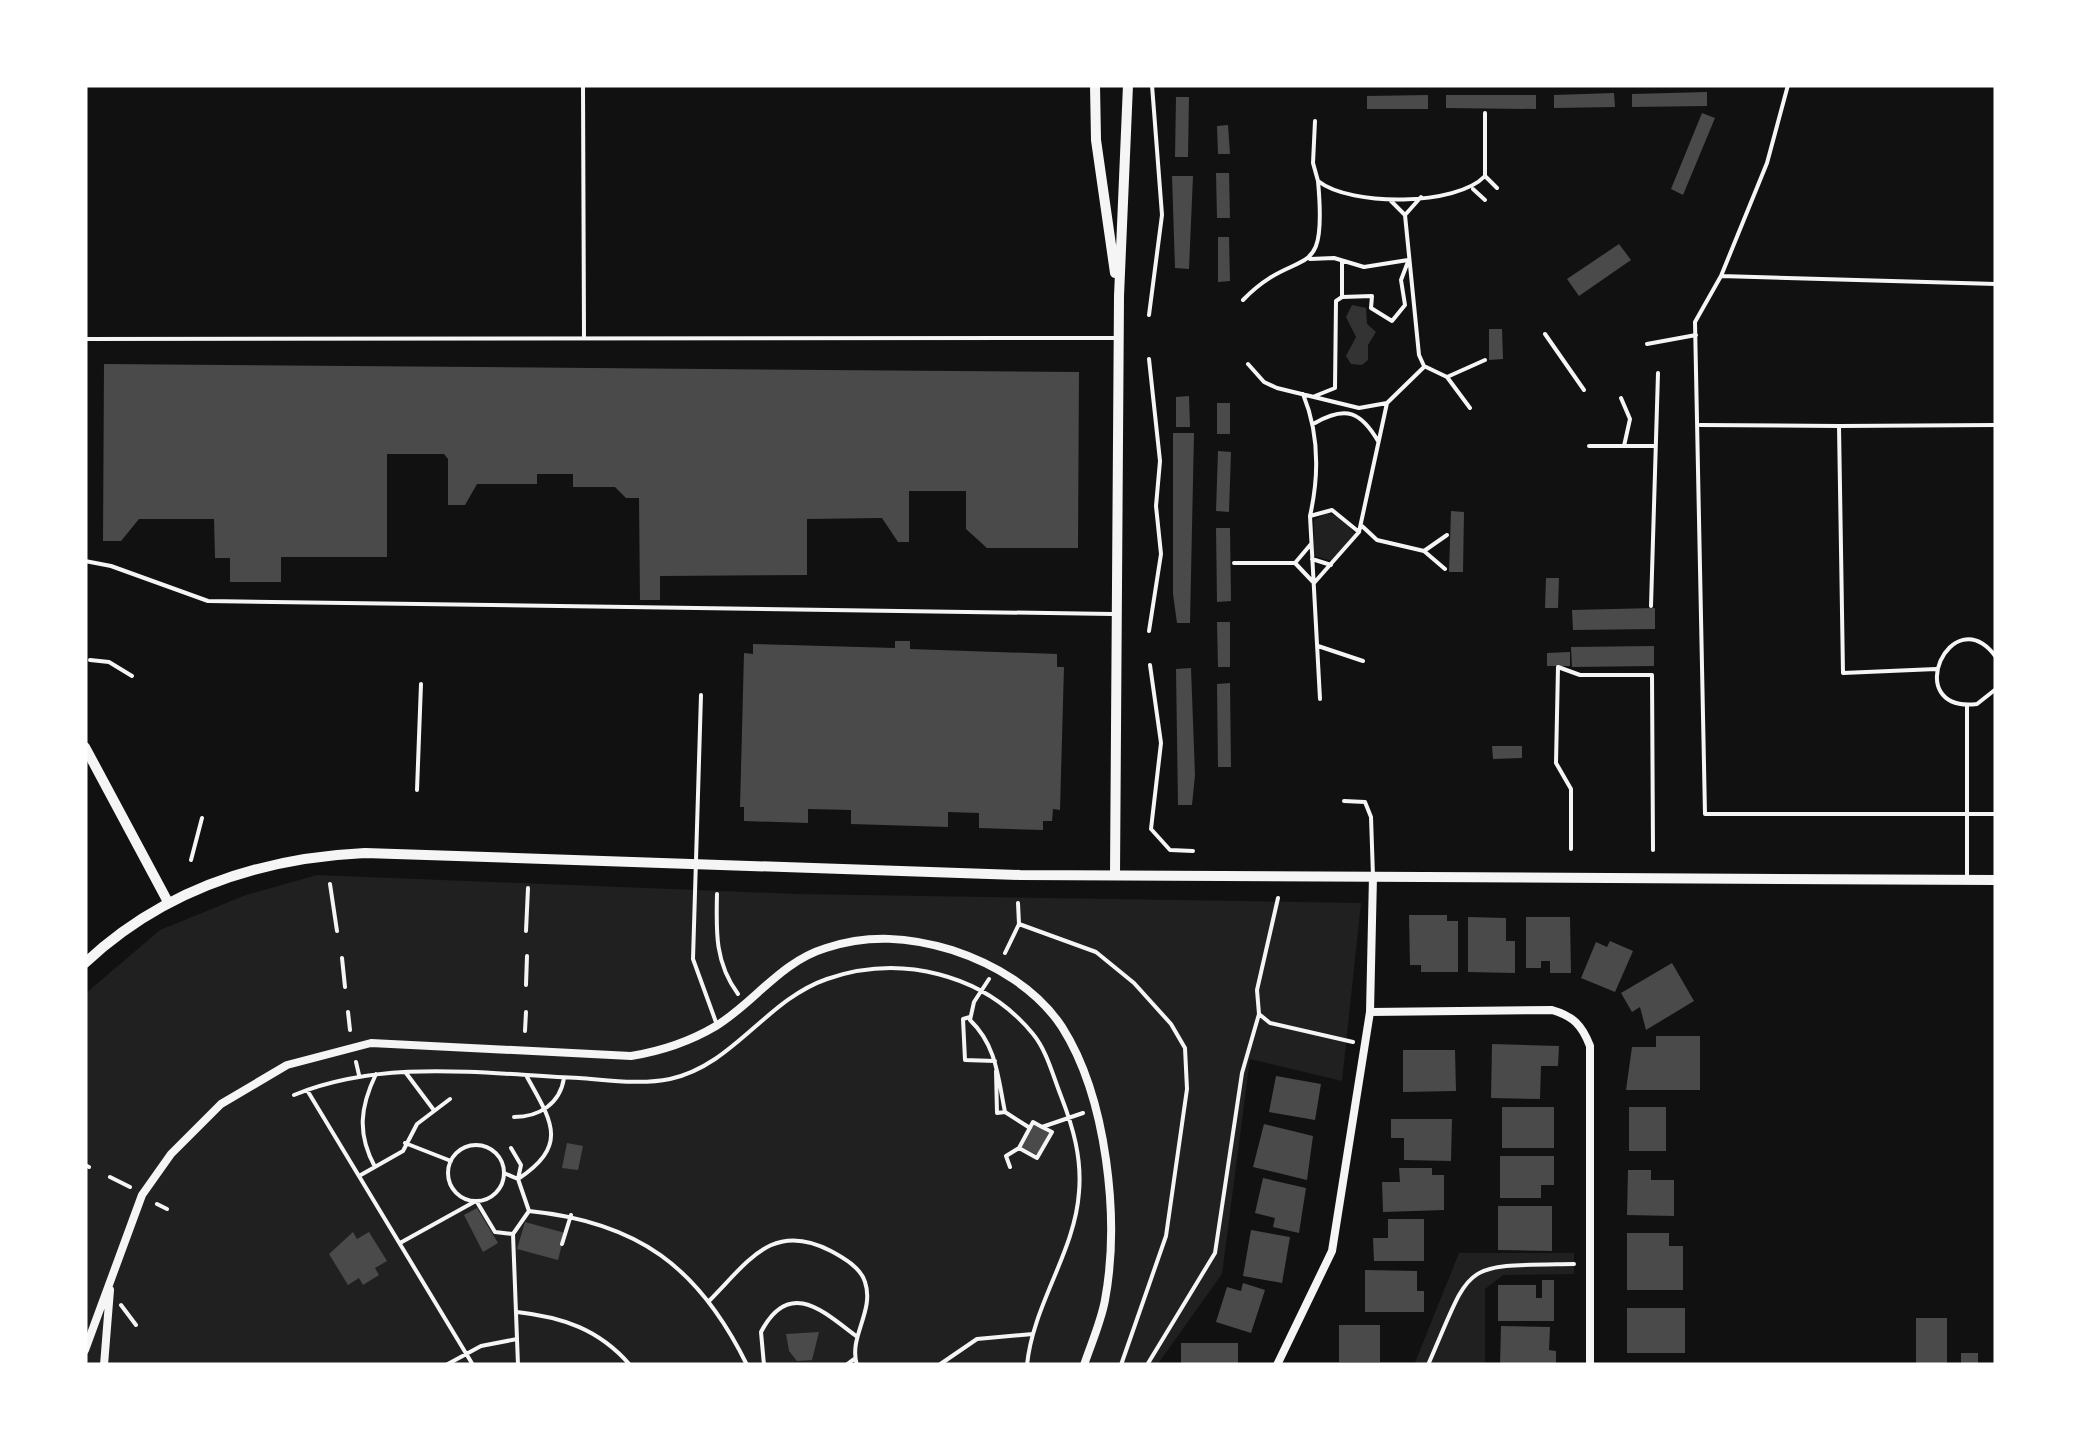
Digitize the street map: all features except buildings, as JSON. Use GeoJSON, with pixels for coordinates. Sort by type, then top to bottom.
{"type":"FeatureCollection","features":[{"type":"Feature","properties":{"kind":"street"},"geometry":{"type":"LineString","coordinates":[[1095,85],[1096,140],[1118,296]]}},
{"type":"Feature","properties":{"kind":"street"},"geometry":{"type":"LineString","coordinates":[[1115,876],[1118,296],[1128,85]]}},
{"type":"Feature","properties":{"kind":"street"},"geometry":{"type":"LineString","coordinates":[[85,747],[168,902]]}},
{"type":"Feature","properties":{"kind":"street"},"geometry":{"type":"LineString","coordinates":[[85,964],[168,902],[268,864],[329,854],[1115,876],[1996,880]]}},
{"type":"Feature","properties":{"kind":"street"},"geometry":{"type":"LineString","coordinates":[[1277,1365],[1332,1251],[1370,1012],[1373,876]]}},
{"type":"Feature","properties":{"kind":"street"},"geometry":{"type":"LineString","coordinates":[[85,1350],[142,1195],[171,1154],[221,1104],[288,1065],[371,1043],[631,1056],[666,1050],[717,1025],[788,964],[824,948],[869,938],[919,940],[975,958],[1024,986],[1061,1026],[1080,1067],[1110,1183],[1105,1302],[1084,1365]]}},
{"type":"Feature","properties":{"kind":"street"},"geometry":{"type":"LineString","coordinates":[[1370,1012],[1552,1010],[1577,1022],[1590,1046],[1590,1365]]}},
{"type":"Feature","properties":{"kind":"street"},"geometry":{"type":"LineString","coordinates":[[104,1365],[112,1275]]}},
{"type":"Feature","properties":{"kind":"lane"},"geometry":{"type":"LineString","coordinates":[[200,85],[715,85]]}},
{"type":"Feature","properties":{"kind":"lane"},"geometry":{"type":"LineString","coordinates":[[583,85],[584,338]]}},
{"type":"Feature","properties":{"kind":"lane"},"geometry":{"type":"LineString","coordinates":[[1788,85],[1767,163],[1721,276],[1696,322],[1705,814],[1996,814]]}},
{"type":"Feature","properties":{"kind":"lane"},"geometry":{"type":"LineString","coordinates":[[1721,276],[1996,284]]}},
{"type":"Feature","properties":{"kind":"lane"},"geometry":{"type":"LineString","coordinates":[[1545,334],[1584,390]]}},
{"type":"Feature","properties":{"kind":"lane"},"geometry":{"type":"LineString","coordinates":[[1647,344],[1696,335]]}},
{"type":"Feature","properties":{"kind":"lane"},"geometry":{"type":"LineString","coordinates":[[85,339],[1118,338]]}},
{"type":"Feature","properties":{"kind":"lane"},"geometry":{"type":"LineString","coordinates":[[1700,425],[1996,425]]}},
{"type":"Feature","properties":{"kind":"lane"},"geometry":{"type":"LineString","coordinates":[[1839,426],[1843,674],[1936,669]]}},
{"type":"Feature","properties":{"kind":"lane"},"geometry":{"type":"LineString","coordinates":[[85,561],[111,566],[208,601],[1116,614]]}},
{"type":"Feature","properties":{"kind":"lane"},"geometry":{"type":"LineString","coordinates":[[1996,657],[1986,646],[1965,640],[1946,650],[1936,669],[1941,690],[1967,706],[1986,700],[1996,689]]}},
{"type":"Feature","properties":{"kind":"lane"},"geometry":{"type":"LineString","coordinates":[[417,790],[421,684]]}},
{"type":"Feature","properties":{"kind":"lane"},"geometry":{"type":"LineString","coordinates":[[701,695],[693,960],[717,1025]]}},
{"type":"Feature","properties":{"kind":"lane"},"geometry":{"type":"LineString","coordinates":[[1967,706],[1967,880]]}},
{"type":"Feature","properties":{"kind":"lane"},"geometry":{"type":"LineString","coordinates":[[1344,801],[1364,802],[1371,817],[1373,876]]}},
{"type":"Feature","properties":{"kind":"path"},"geometry":{"type":"LineString","coordinates":[[1148,315],[1162,215],[1152,85]]}},
{"type":"Feature","properties":{"kind":"path"},"geometry":{"type":"LineString","coordinates":[[1318,182],[1342,194],[1388,198],[1473,189],[1485,176],[1485,112]]}},
{"type":"Feature","properties":{"kind":"path"},"geometry":{"type":"LineString","coordinates":[[1310,260],[1320,244],[1322,226],[1313,163],[1315,120]]}},
{"type":"Feature","properties":{"kind":"path"},"geometry":{"type":"LineString","coordinates":[[1485,176],[1497,188]]}},
{"type":"Feature","properties":{"kind":"path"},"geometry":{"type":"LineString","coordinates":[[1473,189],[1484,200]]}},
{"type":"Feature","properties":{"kind":"path"},"geometry":{"type":"LineString","coordinates":[[1405,214],[1420,197]]}},
{"type":"Feature","properties":{"kind":"path"},"geometry":{"type":"LineString","coordinates":[[1388,198],[1405,214],[1413,322],[1424,366],[1447,377],[1470,408]]}},
{"type":"Feature","properties":{"kind":"path"},"geometry":{"type":"LineString","coordinates":[[1243,300],[1265,277],[1310,260],[1364,266],[1409,259]]}},
{"type":"Feature","properties":{"kind":"path"},"geometry":{"type":"LineString","coordinates":[[1315,396],[1332,390],[1336,382],[1336,301],[1342,296],[1372,296],[1371,308],[1392,321],[1402,313],[1406,298],[1402,269],[1409,259]]}},
{"type":"Feature","properties":{"kind":"path"},"geometry":{"type":"LineString","coordinates":[[1342,262],[1342,296]]}},
{"type":"Feature","properties":{"kind":"path"},"geometry":{"type":"LineString","coordinates":[[1402,313],[1413,322]]}},
{"type":"Feature","properties":{"kind":"path"},"geometry":{"type":"LineString","coordinates":[[1149,359],[1160,461],[1156,506],[1161,554],[1149,631]]}},
{"type":"Feature","properties":{"kind":"path"},"geometry":{"type":"LineString","coordinates":[[1447,377],[1486,360]]}},
{"type":"Feature","properties":{"kind":"path"},"geometry":{"type":"LineString","coordinates":[[1248,364],[1264,382],[1358,411],[1378,441]]}},
{"type":"Feature","properties":{"kind":"path"},"geometry":{"type":"LineString","coordinates":[[1314,424],[1338,413],[1387,403],[1424,367]]}},
{"type":"Feature","properties":{"kind":"path"},"geometry":{"type":"LineString","coordinates":[[1651,606],[1658,373]]}},
{"type":"Feature","properties":{"kind":"path"},"geometry":{"type":"LineString","coordinates":[[1303,394],[1314,424],[1316,491],[1310,516],[1320,699]]}},
{"type":"Feature","properties":{"kind":"path"},"geometry":{"type":"LineString","coordinates":[[1621,398],[1630,419],[1624,446]]}},
{"type":"Feature","properties":{"kind":"path"},"geometry":{"type":"LineString","coordinates":[[1314,584],[1359,532],[1387,403]]}},
{"type":"Feature","properties":{"kind":"path"},"geometry":{"type":"LineString","coordinates":[[1589,446],[1655,446]]}},
{"type":"Feature","properties":{"kind":"path"},"geometry":{"type":"LineString","coordinates":[[1310,516],[1332,510],[1359,532],[1424,551],[1445,569]]}},
{"type":"Feature","properties":{"kind":"path"},"geometry":{"type":"LineString","coordinates":[[1359,532],[1377,540]]}},
{"type":"Feature","properties":{"kind":"path"},"geometry":{"type":"LineString","coordinates":[[1424,551],[1447,535]]}},
{"type":"Feature","properties":{"kind":"path"},"geometry":{"type":"LineString","coordinates":[[1295,563],[1311,544]]}},
{"type":"Feature","properties":{"kind":"path"},"geometry":{"type":"LineString","coordinates":[[1312,559],[1331,565]]}},
{"type":"Feature","properties":{"kind":"path"},"geometry":{"type":"LineString","coordinates":[[1234,563],[1295,563],[1314,584]]}},
{"type":"Feature","properties":{"kind":"path"},"geometry":{"type":"LineString","coordinates":[[1318,646],[1363,661]]}},
{"type":"Feature","properties":{"kind":"path"},"geometry":{"type":"LineString","coordinates":[[90,660],[109,662],[132,676]]}},
{"type":"Feature","properties":{"kind":"path"},"geometry":{"type":"LineString","coordinates":[[1150,665],[1162,742],[1151,829],[1170,850],[1193,851]]}},
{"type":"Feature","properties":{"kind":"path"},"geometry":{"type":"LineString","coordinates":[[1571,848],[1571,789],[1556,763],[1558,667],[1580,675],[1652,674],[1653,850]]}},
{"type":"Feature","properties":{"kind":"path"},"geometry":{"type":"LineString","coordinates":[[191,860],[202,818]]}},
{"type":"Feature","properties":{"kind":"path"},"geometry":{"type":"LineString","coordinates":[[330,884],[337,931]]}},
{"type":"Feature","properties":{"kind":"path"},"geometry":{"type":"LineString","coordinates":[[526,931],[528,888]]}},
{"type":"Feature","properties":{"kind":"path"},"geometry":{"type":"LineString","coordinates":[[718,894],[718,951],[725,975],[740,997]]}},
{"type":"Feature","properties":{"kind":"path"},"geometry":{"type":"LineString","coordinates":[[1148,1365],[1215,1253],[1242,1073],[1259,1014],[1257,990],[1278,898]]}},
{"type":"Feature","properties":{"kind":"path"},"geometry":{"type":"LineString","coordinates":[[1005,954],[1019,924],[1018,904]]}},
{"type":"Feature","properties":{"kind":"path"},"geometry":{"type":"LineString","coordinates":[[1019,924],[1096,952],[1134,983],[1170,1024],[1185,1048],[1187,1089],[1166,1236],[1121,1365]]}},
{"type":"Feature","properties":{"kind":"path"},"geometry":{"type":"LineString","coordinates":[[526,985],[527,956]]}},
{"type":"Feature","properties":{"kind":"path"},"geometry":{"type":"LineString","coordinates":[[342,958],[345,987]]}},
{"type":"Feature","properties":{"kind":"path"},"geometry":{"type":"LineString","coordinates":[[294,1095],[359,1075],[405,1072],[665,1080],[721,1058],[804,989],[849,972],[918,968],[981,992],[1005,1007],[1034,1036],[1069,1117],[1080,1161],[1080,1195],[1032,1334],[1028,1365]]}},
{"type":"Feature","properties":{"kind":"path"},"geometry":{"type":"LineString","coordinates":[[970,1017],[991,975]]}},
{"type":"Feature","properties":{"kind":"path"},"geometry":{"type":"LineString","coordinates":[[348,1012],[350,1030]]}},
{"type":"Feature","properties":{"kind":"path"},"geometry":{"type":"LineString","coordinates":[[525,1031],[526,1012]]}},
{"type":"Feature","properties":{"kind":"path"},"geometry":{"type":"LineString","coordinates":[[1259,1014],[1270,1023],[1353,1042]]}},
{"type":"Feature","properties":{"kind":"path"},"geometry":{"type":"LineString","coordinates":[[970,1017],[995,1060],[1005,1112],[1030,1128]]}},
{"type":"Feature","properties":{"kind":"path"},"geometry":{"type":"LineString","coordinates":[[970,1017],[963,1019],[965,1060],[995,1060]]}},
{"type":"Feature","properties":{"kind":"path"},"geometry":{"type":"LineString","coordinates":[[356,1062],[359,1075]]}},
{"type":"Feature","properties":{"kind":"path"},"geometry":{"type":"LineString","coordinates":[[518,1179],[542,1163],[553,1136],[545,1109],[524,1076],[522,1063]]}},
{"type":"Feature","properties":{"kind":"path"},"geometry":{"type":"LineString","coordinates":[[405,1072],[433,1109]]}},
{"type":"Feature","properties":{"kind":"path"},"geometry":{"type":"LineString","coordinates":[[375,1167],[364,1148],[360,1121],[376,1074]]}},
{"type":"Feature","properties":{"kind":"path"},"geometry":{"type":"LineString","coordinates":[[514,1117],[545,1109],[554,1102],[564,1078]]}},
{"type":"Feature","properties":{"kind":"path"},"geometry":{"type":"LineString","coordinates":[[307,1090],[473,1365]]}},
{"type":"Feature","properties":{"kind":"path"},"geometry":{"type":"LineString","coordinates":[[359,1176],[402,1151],[433,1109],[450,1099]]}},
{"type":"Feature","properties":{"kind":"path"},"geometry":{"type":"LineString","coordinates":[[1042,1127],[1084,1113]]}},
{"type":"Feature","properties":{"kind":"path"},"geometry":{"type":"LineString","coordinates":[[1010,1167],[1006,1156],[1019,1148],[1033,1122],[1052,1132],[1037,1158],[1019,1148]]}},
{"type":"Feature","properties":{"kind":"path"},"geometry":{"type":"LineString","coordinates":[[405,1143],[450,1161]]}},
{"type":"Feature","properties":{"kind":"path"},"geometry":{"type":"LineString","coordinates":[[399,1243],[498,1190],[504,1173],[498,1156],[482,1146],[464,1148],[450,1161]]}},
{"type":"Feature","properties":{"kind":"path"},"geometry":{"type":"LineString","coordinates":[[510,1148],[521,1165],[518,1179],[529,1211]]}},
{"type":"Feature","properties":{"kind":"path"},"geometry":{"type":"LineString","coordinates":[[450,1161],[452,1188],[476,1202],[495,1232],[513,1234]]}},
{"type":"Feature","properties":{"kind":"path"},"geometry":{"type":"LineString","coordinates":[[504,1173],[518,1179]]}},
{"type":"Feature","properties":{"kind":"path"},"geometry":{"type":"LineString","coordinates":[[110,1177],[130,1187]]}},
{"type":"Feature","properties":{"kind":"path"},"geometry":{"type":"LineString","coordinates":[[157,1204],[167,1209]]}},
{"type":"Feature","properties":{"kind":"path"},"geometry":{"type":"LineString","coordinates":[[529,1211],[570,1215],[613,1228],[654,1248],[690,1277],[747,1365],[762,1362],[760,1332],[776,1310],[788,1304],[814,1304],[856,1336]]}},
{"type":"Feature","properties":{"kind":"path"},"geometry":{"type":"LineString","coordinates":[[518,1365],[513,1234],[529,1211]]}},
{"type":"Feature","properties":{"kind":"path"},"geometry":{"type":"LineString","coordinates":[[562,1244],[570,1215]]}},
{"type":"Feature","properties":{"kind":"path"},"geometry":{"type":"LineString","coordinates":[[709,1301],[772,1242],[798,1240],[830,1251],[860,1272],[867,1297],[856,1336],[856,1362],[846,1365]]}},
{"type":"Feature","properties":{"kind":"path"},"geometry":{"type":"LineString","coordinates":[[1428,1365],[1466,1279],[1480,1269],[1574,1264]]}},
{"type":"Feature","properties":{"kind":"path"},"geometry":{"type":"LineString","coordinates":[[119,1303],[136,1326]]}},
{"type":"Feature","properties":{"kind":"path"},"geometry":{"type":"LineString","coordinates":[[517,1312],[578,1324],[605,1340],[630,1365]]}},
{"type":"Feature","properties":{"kind":"path"},"geometry":{"type":"LineString","coordinates":[[939,1365],[977,1339],[1032,1334]]}},
{"type":"Feature","properties":{"kind":"path"},"geometry":{"type":"LineString","coordinates":[[446,1365],[465,1353],[517,1339]]}},
{"type":"Feature","properties":{"kind":"shaded area"},"geometry":{"type":"Polygon","coordinates":[[[1352,305],[1366,308],[1367,324],[1376,332],[1368,345],[1368,360],[1362,365],[1351,364],[1346,356],[1356,337],[1346,317],[1352,305]]]}},
{"type":"Feature","properties":{"kind":"shaded area"},"geometry":{"type":"Polygon","coordinates":[[[1327,513],[1343,518],[1355,534],[1332,561],[1314,556],[1314,520],[1327,513]]]}},
{"type":"Feature","properties":{"kind":"shaded area"},"geometry":{"type":"Polygon","coordinates":[[[317,875],[797,894],[1361,903],[1342,1081],[1250,1059],[1222,1274],[1157,1365],[85,1365],[85,994],[160,930],[246,895],[317,875]]]}},
{"type":"Feature","properties":{"kind":"shaded area"},"geometry":{"type":"Polygon","coordinates":[[[1459,1253],[1574,1253],[1574,1274],[1503,1275],[1485,1289],[1485,1365],[1414,1365],[1459,1253]]]}}]}
